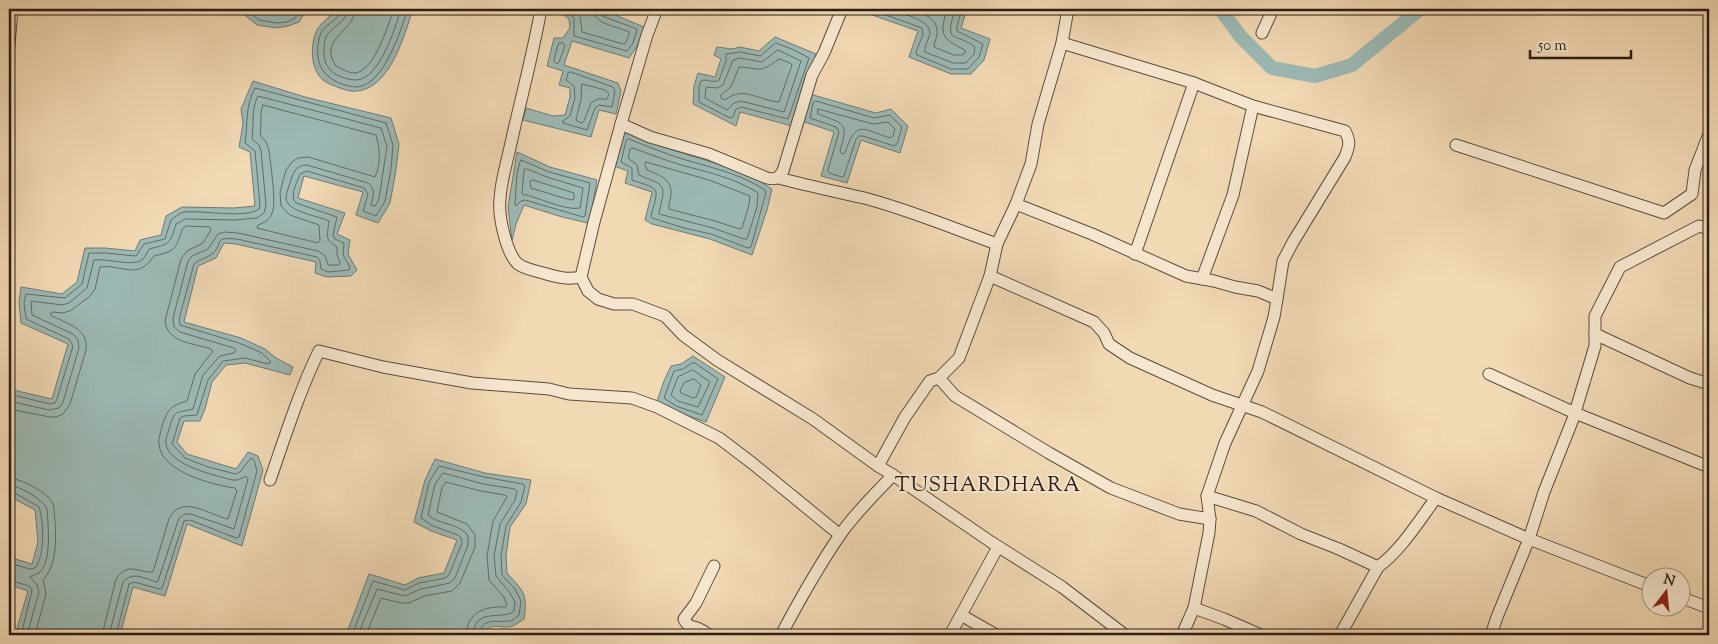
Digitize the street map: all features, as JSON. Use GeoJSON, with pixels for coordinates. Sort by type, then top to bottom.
{"type":"FeatureCollection","features":[{"type":"Feature","properties":{"kind":"street"},"geometry":{"type":"LineString","coordinates":[[9,45],[12,9]]}},
{"type":"Feature","properties":{"kind":"street"},"geometry":{"type":"LineString","coordinates":[[541,9],[534,49],[504,169],[499,201],[502,227],[508,247],[518,264],[552,276],[572,279],[581,277]]}},
{"type":"Feature","properties":{"kind":"street"},"geometry":{"type":"LineString","coordinates":[[657,9],[621,124],[581,277],[588,291],[598,299],[614,304],[633,304],[665,316],[683,335],[717,360],[813,419],[878,466],[998,547],[1062,587],[1125,635]]}},
{"type":"Feature","properties":{"kind":"street"},"geometry":{"type":"LineString","coordinates":[[779,178],[783,171],[812,75],[824,53],[842,9]]}},
{"type":"Feature","properties":{"kind":"street"},"geometry":{"type":"LineString","coordinates":[[878,466],[910,410],[930,381],[939,378],[959,358],[990,276],[997,244],[1016,204],[1031,164],[1038,124],[1062,43],[1068,9]]}},
{"type":"Feature","properties":{"kind":"street"},"geometry":{"type":"LineString","coordinates":[[1262,33],[1273,9]]}},
{"type":"Feature","properties":{"kind":"street"},"geometry":{"type":"LineString","coordinates":[[1062,43],[1194,83],[1253,106],[1345,131],[1349,139],[1349,146],[1345,157],[1283,261],[1274,317],[1258,370],[1225,443],[1207,496],[1210,519],[1209,533],[1194,608],[1182,635]]}},
{"type":"Feature","properties":{"kind":"street"},"geometry":{"type":"LineString","coordinates":[[1135,254],[1194,83]]}},
{"type":"Feature","properties":{"kind":"street"},"geometry":{"type":"LineString","coordinates":[[1202,279],[1233,195],[1253,106]]}},
{"type":"Feature","properties":{"kind":"street"},"geometry":{"type":"LineString","coordinates":[[621,124],[650,137],[709,154],[767,178],[779,178],[869,200],[997,244]]}},
{"type":"Feature","properties":{"kind":"street"},"geometry":{"type":"LineString","coordinates":[[1456,145],[1664,213],[1692,194],[1695,170],[1709,134]]}},
{"type":"Feature","properties":{"kind":"street"},"geometry":{"type":"LineString","coordinates":[[1016,204],[1092,234],[1186,276],[1258,291],[1277,298]]}},
{"type":"Feature","properties":{"kind":"street"},"geometry":{"type":"LineString","coordinates":[[1491,635],[1529,539],[1544,492],[1574,413],[1594,346],[1595,316],[1620,266],[1699,226],[1709,230]]}},
{"type":"Feature","properties":{"kind":"street"},"geometry":{"type":"LineString","coordinates":[[990,276],[1094,322],[1104,333],[1109,344],[1130,358],[1212,395],[1262,412],[1436,498],[1529,539],[1640,582]]}},
{"type":"Feature","properties":{"kind":"street"},"geometry":{"type":"LineString","coordinates":[[1595,334],[1690,378],[1709,384]]}},
{"type":"Feature","properties":{"kind":"street"},"geometry":{"type":"LineString","coordinates":[[270,480],[293,414],[319,351],[383,367],[472,383],[550,390],[570,394],[632,398],[657,407],[719,438],[840,535]]}},
{"type":"Feature","properties":{"kind":"street"},"geometry":{"type":"LineString","coordinates":[[1488,374],[1574,413],[1709,467]]}},
{"type":"Feature","properties":{"kind":"street"},"geometry":{"type":"LineString","coordinates":[[939,378],[955,396],[1111,488],[1180,514],[1210,519]]}},
{"type":"Feature","properties":{"kind":"street"},"geometry":{"type":"LineString","coordinates":[[781,635],[802,595],[840,535],[852,519],[893,475]]}},
{"type":"Feature","properties":{"kind":"street"},"geometry":{"type":"LineString","coordinates":[[1207,496],[1256,511],[1301,534],[1340,549],[1378,567]]}},
{"type":"Feature","properties":{"kind":"street"},"geometry":{"type":"LineString","coordinates":[[1340,635],[1378,567],[1385,562],[1416,528],[1436,498]]}},
{"type":"Feature","properties":{"kind":"street"},"geometry":{"type":"LineString","coordinates":[[950,635],[998,547]]}},
{"type":"Feature","properties":{"kind":"street"},"geometry":{"type":"LineString","coordinates":[[709,635],[698,628],[692,628],[686,624],[684,619],[696,604],[714,566]]}},
{"type":"Feature","properties":{"kind":"street"},"geometry":{"type":"LineString","coordinates":[[1690,601],[1709,608]]}},
{"type":"Feature","properties":{"kind":"street"},"geometry":{"type":"LineString","coordinates":[[1194,608],[1261,635]]}},
{"type":"Feature","properties":{"kind":"street"},"geometry":{"type":"LineString","coordinates":[[961,615],[996,635]]}},
{"type":"Feature","properties":{"kind":"water"},"geometry":{"type":"Polygon","coordinates":[[[237,9],[307,9],[299,22],[277,28],[257,25],[237,9]]]}},
{"type":"Feature","properties":{"kind":"water"},"geometry":{"type":"Polygon","coordinates":[[[339,9],[413,9],[393,61],[381,78],[373,85],[361,90],[349,91],[327,83],[316,70],[312,56],[313,42],[317,30],[324,21],[339,9]]]}},
{"type":"Feature","properties":{"kind":"water"},"geometry":{"type":"Polygon","coordinates":[[[556,9],[601,9],[644,27],[638,45],[629,58],[572,41],[564,65],[618,83],[621,91],[616,114],[599,110],[591,137],[523,120],[526,108],[553,116],[565,115],[570,97],[570,88],[559,85],[563,71],[547,66],[554,38],[563,38],[570,28],[569,19],[556,9]]]}},
{"type":"Feature","properties":{"kind":"water"},"geometry":{"type":"Polygon","coordinates":[[[855,9],[967,9],[961,28],[990,39],[984,60],[971,74],[951,74],[909,57],[918,31],[855,9]]]}},
{"type":"Feature","properties":{"kind":"water"},"geometry":{"type":"Polygon","coordinates":[[[775,37],[816,54],[792,126],[740,112],[736,126],[693,104],[694,86],[698,73],[715,77],[721,59],[714,55],[717,47],[732,49],[740,47],[759,51],[775,37]]]}},
{"type":"Feature","properties":{"kind":"water"},"geometry":{"type":"Polygon","coordinates":[[[253,81],[305,97],[391,118],[399,144],[390,203],[378,223],[356,215],[363,192],[304,176],[298,198],[345,213],[337,234],[350,240],[348,254],[357,270],[351,276],[327,277],[315,273],[316,262],[224,243],[216,258],[198,266],[184,322],[241,338],[265,349],[276,358],[293,367],[290,375],[245,363],[226,365],[212,382],[200,421],[184,421],[177,442],[187,454],[236,469],[248,452],[258,456],[263,470],[242,546],[187,524],[165,596],[133,587],[120,635],[15,635],[28,591],[9,585],[9,557],[32,564],[38,542],[35,510],[9,496],[9,389],[52,399],[68,344],[21,323],[19,302],[21,287],[62,294],[77,282],[85,248],[135,251],[140,240],[161,235],[166,216],[182,207],[234,208],[255,206],[250,152],[239,147],[243,124],[241,109],[253,81]]]}},
{"type":"Feature","properties":{"kind":"water"},"geometry":{"type":"Polygon","coordinates":[[[810,94],[876,113],[891,109],[908,126],[900,153],[861,140],[847,183],[821,176],[834,132],[802,121],[810,94]]]}},
{"type":"Feature","properties":{"kind":"water"},"geometry":{"type":"Polygon","coordinates":[[[624,131],[667,148],[739,172],[772,189],[752,255],[710,239],[652,224],[645,220],[652,192],[625,183],[628,171],[614,166],[624,131]]]}},
{"type":"Feature","properties":{"kind":"water"},"geometry":{"type":"Polygon","coordinates":[[[517,152],[550,167],[597,180],[588,223],[524,205],[512,240],[508,207],[517,152]]]}},
{"type":"Feature","properties":{"kind":"water"},"geometry":{"type":"Polygon","coordinates":[[[693,356],[725,377],[706,422],[674,411],[657,401],[671,366],[681,364],[693,356]]]}},
{"type":"Feature","properties":{"kind":"water"},"geometry":{"type":"Polygon","coordinates":[[[435,459],[485,473],[531,480],[526,504],[510,527],[506,556],[507,573],[525,598],[524,619],[513,626],[489,628],[484,635],[346,635],[369,574],[405,585],[418,578],[444,573],[457,540],[431,531],[414,522],[425,480],[435,459]]]}},
{"type":"Feature","properties":{"kind":"waterway"},"geometry":{"type":"LineString","coordinates":[[1220,9],[1241,37],[1272,68],[1315,76],[1352,65],[1420,9]]}},
{"type":"Feature","properties":{"kind":"district","name":"TUSHARDHARA"},"geometry":{"type":"Point","coordinates":[988,486]}}]}
